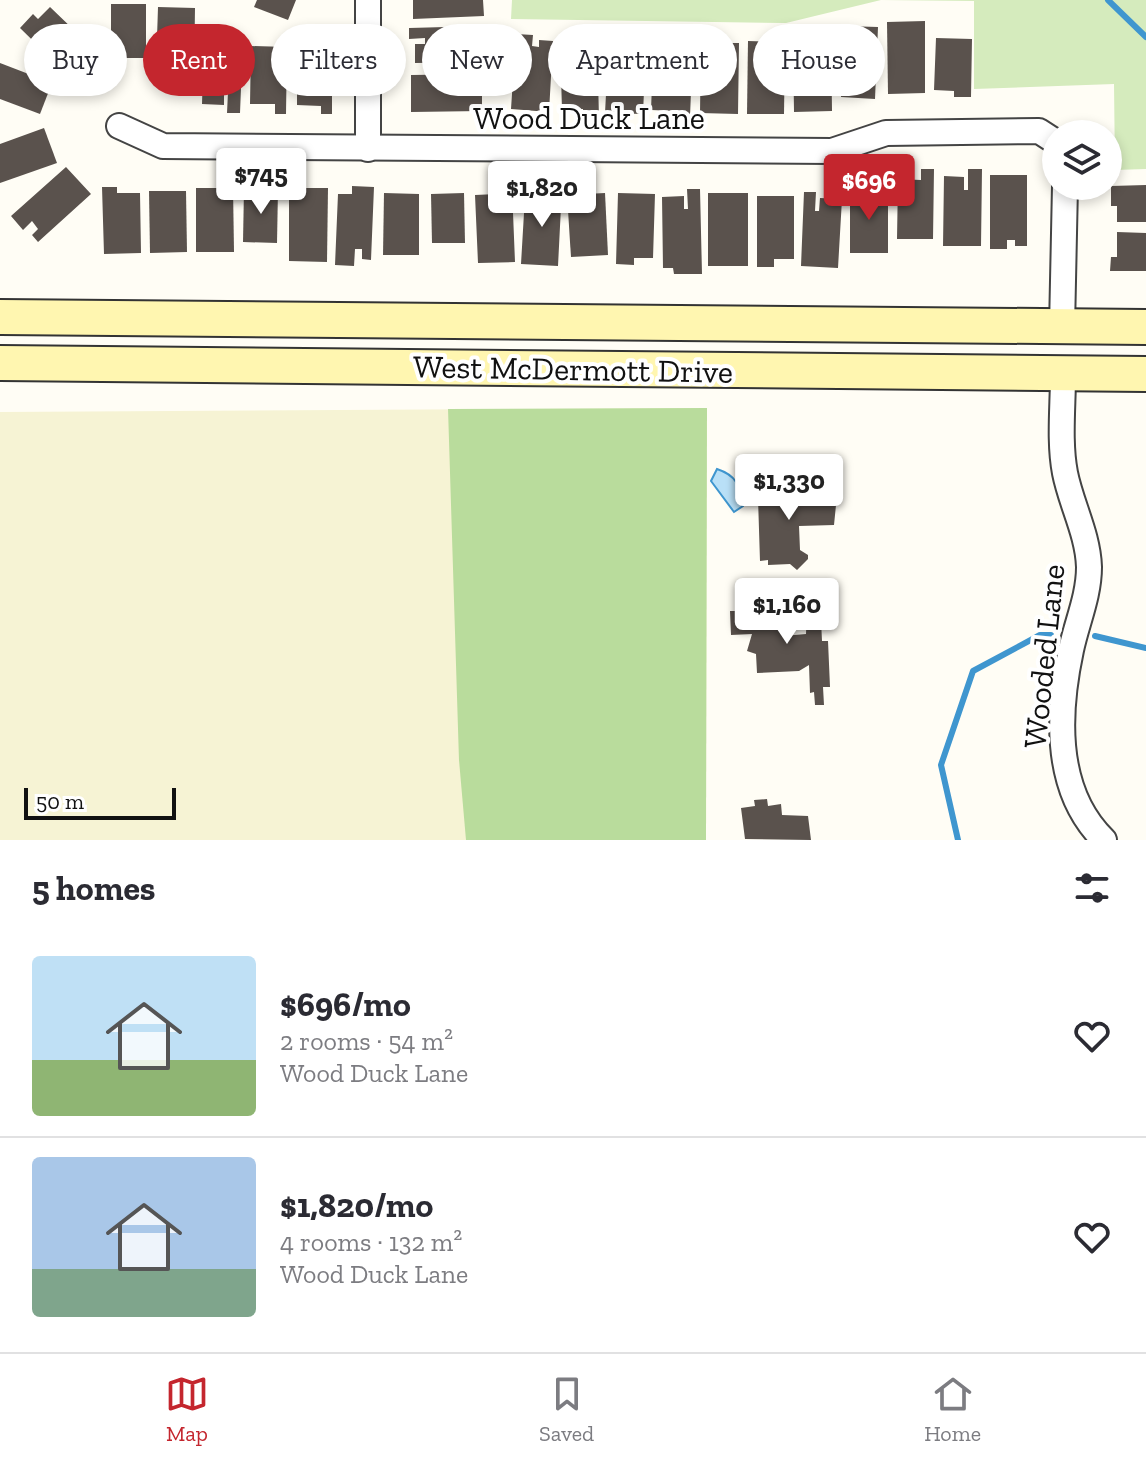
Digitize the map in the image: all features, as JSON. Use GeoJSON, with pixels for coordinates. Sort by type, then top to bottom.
{"type":"FeatureCollection","features":[{"type":"Feature","properties":{"kind":"main road","name":"West McDermott Drive"},"geometry":{"type":"LineString","coordinates":[[0,317],[1146,327]]}},
{"type":"Feature","properties":{"kind":"main road"},"geometry":{"type":"LineString","coordinates":[[1062,328],[1063,375]]}},
{"type":"Feature","properties":{"kind":"main road","name":"West McDermott Drive"},"geometry":{"type":"LineString","coordinates":[[0,363],[1146,374]]}},
{"type":"Feature","properties":{"kind":"street"},"geometry":{"type":"LineString","coordinates":[[368,0],[368,149]]}},
{"type":"Feature","properties":{"kind":"street","name":"Wood Duck Lane"},"geometry":{"type":"LineString","coordinates":[[119,126],[163,146],[368,149],[832,151],[886,133],[1011,130],[1042,133]]}},
{"type":"Feature","properties":{"kind":"street"},"geometry":{"type":"LineString","coordinates":[[1062,328],[1065,200]]}},
{"type":"Feature","properties":{"kind":"street","name":"Wooded Lane"},"geometry":{"type":"LineString","coordinates":[[1063,375],[1064,471],[1083,531],[1089,566],[1065,697],[1064,761],[1074,798],[1090,827],[1104,840]]}},
{"type":"Feature","properties":{"kind":"shaded area"},"geometry":{"type":"Polygon","coordinates":[[[707,408],[706,840],[0,840],[0,412],[707,408]]]}},
{"type":"Feature","properties":{"kind":"green space"},"geometry":{"type":"Polygon","coordinates":[[[512,0],[881,0],[786,23],[511,19],[512,0]]]}},
{"type":"Feature","properties":{"kind":"green space"},"geometry":{"type":"Polygon","coordinates":[[[881,0],[1146,0],[1146,169],[1122,170],[1122,120],[1114,120],[1114,84],[974,89],[974,1],[881,0]]]}},
{"type":"Feature","properties":{"kind":"green space"},"geometry":{"type":"Polygon","coordinates":[[[707,408],[706,840],[466,840],[459,760],[448,409],[707,408]]]}},
{"type":"Feature","properties":{"kind":"water"},"geometry":{"type":"Polygon","coordinates":[[[717,469],[729,475],[739,487],[743,506],[734,512],[711,481],[717,469]]]}},
{"type":"Feature","properties":{"kind":"building"},"geometry":{"type":"Polygon","coordinates":[[[257,0],[296,0],[288,20],[254,7],[257,0]]]}},
{"type":"Feature","properties":{"kind":"building"},"geometry":{"type":"Polygon","coordinates":[[[413,0],[483,0],[484,16],[413,19],[413,0]]]}},
{"type":"Feature","properties":{"kind":"building"},"geometry":{"type":"Polygon","coordinates":[[[111,4],[146,4],[143,58],[127,58],[127,24],[111,24],[111,4]]]}},
{"type":"Feature","properties":{"kind":"building"},"geometry":{"type":"Polygon","coordinates":[[[50,7],[68,24],[24,24],[24,32],[20,28],[33,14],[38,19],[50,7]]]}},
{"type":"Feature","properties":{"kind":"building"},"geometry":{"type":"Polygon","coordinates":[[[158,7],[195,8],[195,24],[157,24],[158,7]]]}},
{"type":"Feature","properties":{"kind":"building"},"geometry":{"type":"Polygon","coordinates":[[[925,21],[925,93],[888,94],[887,22],[925,21]]]}},
{"type":"Feature","properties":{"kind":"building"},"geometry":{"type":"Polygon","coordinates":[[[409,28],[422,28],[422,38],[409,39],[409,28]]]}},
{"type":"Feature","properties":{"kind":"building"},"geometry":{"type":"Polygon","coordinates":[[[936,38],[972,39],[971,97],[954,97],[954,91],[934,90],[936,38]]]}},
{"type":"Feature","properties":{"kind":"building"},"geometry":{"type":"Polygon","coordinates":[[[539,40],[548,41],[549,112],[511,109],[512,96],[532,96],[532,46],[539,47],[539,40]]]}},
{"type":"Feature","properties":{"kind":"building"},"geometry":{"type":"Polygon","coordinates":[[[748,41],[753,41],[753,96],[784,96],[784,114],[747,114],[748,41]]]}},
{"type":"Feature","properties":{"kind":"building"},"geometry":{"type":"Polygon","coordinates":[[[739,43],[738,114],[700,113],[700,96],[737,96],[739,43]]]}},
{"type":"Feature","properties":{"kind":"building"},"geometry":{"type":"Polygon","coordinates":[[[415,44],[422,44],[422,63],[415,63],[415,44]]]}},
{"type":"Feature","properties":{"kind":"building"},"geometry":{"type":"Polygon","coordinates":[[[255,46],[271,47],[271,96],[286,96],[286,114],[275,114],[275,104],[250,104],[250,96],[255,96],[255,46]]]}},
{"type":"Feature","properties":{"kind":"building"},"geometry":{"type":"Polygon","coordinates":[[[0,63],[24,72],[24,96],[47,96],[40,114],[0,99],[0,63]]]}},
{"type":"Feature","properties":{"kind":"building"},"geometry":{"type":"Polygon","coordinates":[[[411,75],[422,75],[422,96],[482,96],[482,111],[411,112],[411,75]]]}},
{"type":"Feature","properties":{"kind":"building"},"geometry":{"type":"Polygon","coordinates":[[[202,96],[224,96],[224,105],[202,104],[202,96]]]}},
{"type":"Feature","properties":{"kind":"building"},"geometry":{"type":"Polygon","coordinates":[[[228,96],[241,96],[240,113],[227,113],[228,96]]]}},
{"type":"Feature","properties":{"kind":"building"},"geometry":{"type":"Polygon","coordinates":[[[297,96],[332,96],[332,114],[321,114],[321,106],[297,105],[297,96]]]}},
{"type":"Feature","properties":{"kind":"building"},"geometry":{"type":"Polygon","coordinates":[[[562,96],[598,96],[599,118],[583,118],[583,109],[562,110],[562,96]]]}},
{"type":"Feature","properties":{"kind":"building"},"geometry":{"type":"Polygon","coordinates":[[[606,96],[644,96],[643,114],[605,113],[606,96]]]}},
{"type":"Feature","properties":{"kind":"building"},"geometry":{"type":"Polygon","coordinates":[[[652,96],[691,96],[690,117],[676,117],[677,111],[651,110],[652,96]]]}},
{"type":"Feature","properties":{"kind":"building"},"geometry":{"type":"Polygon","coordinates":[[[794,96],[832,96],[832,111],[794,112],[794,96]]]}},
{"type":"Feature","properties":{"kind":"building"},"geometry":{"type":"Polygon","coordinates":[[[841,96],[875,96],[875,99],[841,96]]]}},
{"type":"Feature","properties":{"kind":"building"},"geometry":{"type":"Polygon","coordinates":[[[44,128],[57,163],[0,183],[0,144],[44,128]]]}},
{"type":"Feature","properties":{"kind":"building"},"geometry":{"type":"Polygon","coordinates":[[[66,167],[91,194],[38,242],[32,235],[38,229],[32,221],[23,230],[11,216],[66,167]]]}},
{"type":"Feature","properties":{"kind":"building"},"geometry":{"type":"Polygon","coordinates":[[[921,169],[934,169],[933,239],[897,239],[898,179],[921,180],[921,169]]]}},
{"type":"Feature","properties":{"kind":"building"},"geometry":{"type":"Polygon","coordinates":[[[968,169],[982,169],[981,246],[943,246],[944,176],[964,177],[964,190],[968,190],[968,169]]]}},
{"type":"Feature","properties":{"kind":"building"},"geometry":{"type":"Polygon","coordinates":[[[990,175],[1027,175],[1027,246],[1015,246],[1015,240],[1007,240],[1007,249],[990,249],[990,175]]]}},
{"type":"Feature","properties":{"kind":"building"},"geometry":{"type":"Polygon","coordinates":[[[1146,185],[1146,222],[1117,222],[1117,206],[1111,206],[1111,200],[1122,200],[1122,186],[1146,185]]]}},
{"type":"Feature","properties":{"kind":"building"},"geometry":{"type":"Polygon","coordinates":[[[352,186],[374,187],[371,260],[362,259],[362,249],[355,249],[354,266],[335,265],[338,194],[352,194],[352,186]]]}},
{"type":"Feature","properties":{"kind":"building"},"geometry":{"type":"Polygon","coordinates":[[[547,186],[562,187],[558,266],[521,264],[525,196],[546,197],[547,186]]]}},
{"type":"Feature","properties":{"kind":"building"},"geometry":{"type":"Polygon","coordinates":[[[102,187],[117,187],[117,193],[140,193],[141,253],[104,254],[102,187]]]}},
{"type":"Feature","properties":{"kind":"building"},"geometry":{"type":"Polygon","coordinates":[[[196,188],[233,188],[234,252],[196,252],[196,188]]]}},
{"type":"Feature","properties":{"kind":"building"},"geometry":{"type":"Polygon","coordinates":[[[289,188],[328,188],[327,262],[289,261],[289,188]]]}},
{"type":"Feature","properties":{"kind":"building"},"geometry":{"type":"Polygon","coordinates":[[[503,188],[512,188],[515,262],[478,263],[475,195],[497,194],[497,207],[503,207],[503,188]]]}},
{"type":"Feature","properties":{"kind":"building"},"geometry":{"type":"Polygon","coordinates":[[[244,189],[278,189],[277,243],[243,242],[244,189]]]}},
{"type":"Feature","properties":{"kind":"building"},"geometry":{"type":"Polygon","coordinates":[[[687,189],[700,189],[702,274],[674,274],[673,268],[663,268],[662,197],[684,196],[684,209],[688,209],[687,189]]]}},
{"type":"Feature","properties":{"kind":"building"},"geometry":{"type":"Polygon","coordinates":[[[149,191],[186,191],[187,252],[150,253],[149,191]]]}},
{"type":"Feature","properties":{"kind":"building"},"geometry":{"type":"Polygon","coordinates":[[[850,191],[888,191],[888,253],[850,253],[850,191]]]}},
{"type":"Feature","properties":{"kind":"building"},"geometry":{"type":"Polygon","coordinates":[[[804,192],[816,192],[815,211],[819,211],[820,198],[842,199],[838,268],[801,266],[804,192]]]}},
{"type":"Feature","properties":{"kind":"building"},"geometry":{"type":"Polygon","coordinates":[[[384,193],[419,194],[419,255],[383,255],[384,193]]]}},
{"type":"Feature","properties":{"kind":"building"},"geometry":{"type":"Polygon","coordinates":[[[464,193],[465,243],[432,243],[431,194],[464,193]]]}},
{"type":"Feature","properties":{"kind":"building"},"geometry":{"type":"Polygon","coordinates":[[[605,193],[608,255],[571,257],[567,195],[605,193]]]}},
{"type":"Feature","properties":{"kind":"building"},"geometry":{"type":"Polygon","coordinates":[[[618,193],[655,194],[653,258],[634,258],[634,265],[616,264],[618,193]]]}},
{"type":"Feature","properties":{"kind":"building"},"geometry":{"type":"Polygon","coordinates":[[[708,193],[748,193],[748,266],[708,266],[708,193]]]}},
{"type":"Feature","properties":{"kind":"building"},"geometry":{"type":"Polygon","coordinates":[[[757,196],[794,196],[794,259],[774,259],[774,267],[757,267],[757,196]]]}},
{"type":"Feature","properties":{"kind":"building"},"geometry":{"type":"Polygon","coordinates":[[[1117,232],[1146,233],[1146,271],[1110,271],[1111,257],[1117,257],[1117,232]]]}},
{"type":"Feature","properties":{"kind":"building"},"geometry":{"type":"Polygon","coordinates":[[[773,479],[798,480],[799,501],[834,499],[836,505],[834,525],[799,526],[800,550],[808,555],[808,559],[797,570],[790,564],[768,565],[768,560],[760,561],[758,498],[768,498],[768,485],[773,485],[773,479]]]}},
{"type":"Feature","properties":{"kind":"building"},"geometry":{"type":"Polygon","coordinates":[[[826,606],[827,619],[821,620],[822,641],[828,641],[830,687],[823,687],[824,705],[815,705],[814,692],[810,693],[809,665],[799,671],[757,673],[756,654],[747,651],[752,634],[731,635],[730,611],[773,611],[774,630],[782,629],[783,636],[806,634],[807,607],[826,606]]]}},
{"type":"Feature","properties":{"kind":"building"},"geometry":{"type":"Polygon","coordinates":[[[767,799],[768,806],[781,804],[782,815],[808,816],[811,840],[745,839],[741,808],[755,806],[754,800],[767,799]]]}},
{"type":"Feature","properties":{"kind":"waterway"},"geometry":{"type":"LineString","coordinates":[[1108,0],[1146,37]]}},
{"type":"Feature","properties":{"kind":"waterway"},"geometry":{"type":"LineString","coordinates":[[958,840],[941,765],[973,671],[1040,635],[1051,635]]}},
{"type":"Feature","properties":{"kind":"waterway"},"geometry":{"type":"LineString","coordinates":[[1095,636],[1146,648]]}}]}
